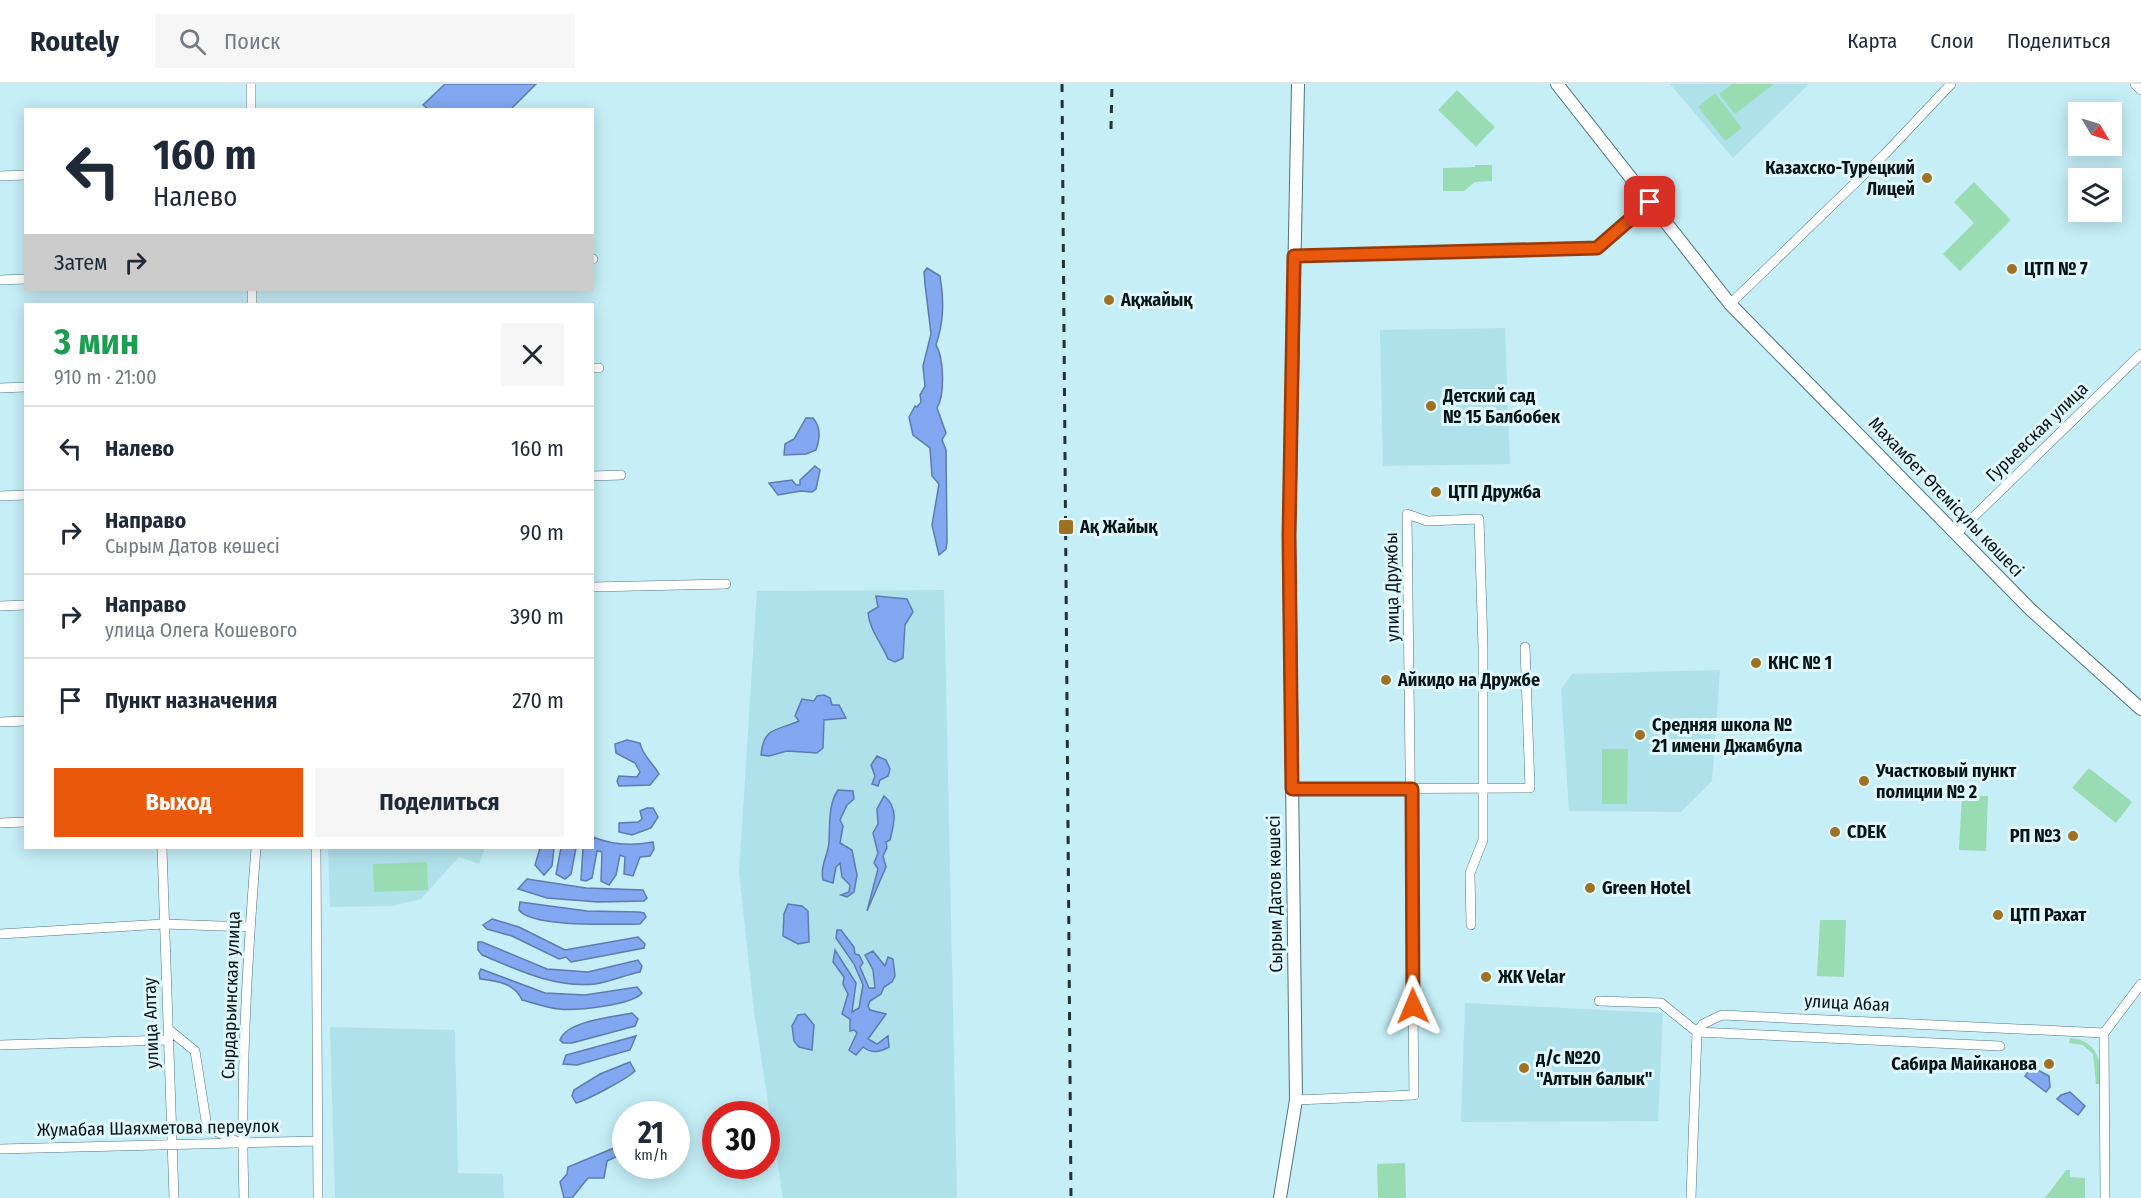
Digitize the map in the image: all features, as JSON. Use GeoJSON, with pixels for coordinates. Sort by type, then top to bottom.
{"type":"FeatureCollection","features":[{"type":"Feature","properties":{"kind":"main road","name":"Сырым Датов көшесі"},"geometry":{"type":"LineString","coordinates":[[1280,1198],[1296,1100],[1289,536],[1298,84]]}},
{"type":"Feature","properties":{"kind":"main road","name":"Махамбет Өтемісұлы көшесі"},"geometry":{"type":"LineString","coordinates":[[1557,84],[1730,304],[2054,632],[2141,709]]}},
{"type":"Feature","properties":{"kind":"street"},"geometry":{"type":"LineString","coordinates":[[251,84],[251,108]]}},
{"type":"Feature","properties":{"kind":"street"},"geometry":{"type":"LineString","coordinates":[[1730,304],[1885,154],[1951,84]]}},
{"type":"Feature","properties":{"kind":"street"},"geometry":{"type":"LineString","coordinates":[[2135,84],[2141,90]]}},
{"type":"Feature","properties":{"kind":"street"},"geometry":{"type":"LineString","coordinates":[[0,176],[24,176]]}},
{"type":"Feature","properties":{"kind":"street"},"geometry":{"type":"LineString","coordinates":[[1294,256],[1597,248],[1650,202]]}},
{"type":"Feature","properties":{"kind":"street"},"geometry":{"type":"LineString","coordinates":[[0,280],[24,279]]}},
{"type":"Feature","properties":{"kind":"street","name":"Гурьевская улица"},"geometry":{"type":"LineString","coordinates":[[1956,534],[2141,354]]}},
{"type":"Feature","properties":{"kind":"street"},"geometry":{"type":"LineString","coordinates":[[0,388],[24,387]]}},
{"type":"Feature","properties":{"kind":"street"},"geometry":{"type":"LineString","coordinates":[[594,476],[621,475]]}},
{"type":"Feature","properties":{"kind":"street"},"geometry":{"type":"LineString","coordinates":[[0,496],[24,495]]}},
{"type":"Feature","properties":{"kind":"street","name":"улица Дружбы"},"geometry":{"type":"LineString","coordinates":[[1296,1100],[1414,1095],[1407,514],[1427,521],[1479,519],[1484,648],[1483,840],[1470,873],[1471,925]]}},
{"type":"Feature","properties":{"kind":"street"},"geometry":{"type":"LineString","coordinates":[[594,587],[726,584]]}},
{"type":"Feature","properties":{"kind":"street"},"geometry":{"type":"LineString","coordinates":[[0,606],[24,605]]}},
{"type":"Feature","properties":{"kind":"street"},"geometry":{"type":"LineString","coordinates":[[1292,789],[1412,789],[1483,786],[1530,788],[1525,647]]}},
{"type":"Feature","properties":{"kind":"street"},"geometry":{"type":"LineString","coordinates":[[0,722],[24,721]]}},
{"type":"Feature","properties":{"kind":"street"},"geometry":{"type":"LineString","coordinates":[[0,823],[24,822]]}},
{"type":"Feature","properties":{"kind":"street","name":"улица Алтау"},"geometry":{"type":"LineString","coordinates":[[162,849],[174,1198]]}},
{"type":"Feature","properties":{"kind":"street","name":"Сырдарьинская улица"},"geometry":{"type":"LineString","coordinates":[[242,1144],[250,927],[256,849]]}},
{"type":"Feature","properties":{"kind":"street"},"geometry":{"type":"LineString","coordinates":[[316,849],[318,1198]]}},
{"type":"Feature","properties":{"kind":"street"},"geometry":{"type":"LineString","coordinates":[[0,934],[164,924],[250,927]]}},
{"type":"Feature","properties":{"kind":"street"},"geometry":{"type":"LineString","coordinates":[[2105,1198],[2104,1033],[2141,984]]}},
{"type":"Feature","properties":{"kind":"street"},"geometry":{"type":"LineString","coordinates":[[1599,1001],[1661,1004],[1697,1032],[1691,1198]]}},
{"type":"Feature","properties":{"kind":"street","name":"улица Абая"},"geometry":{"type":"LineString","coordinates":[[2000,1046],[1697,1032],[1700,1027],[1722,1015],[1739,1015],[2104,1033]]}},
{"type":"Feature","properties":{"kind":"street"},"geometry":{"type":"LineString","coordinates":[[168,1029],[195,1051],[207,1126],[242,1144],[244,1198]]}},
{"type":"Feature","properties":{"kind":"street"},"geometry":{"type":"LineString","coordinates":[[0,1045],[168,1040]]}},
{"type":"Feature","properties":{"kind":"street","name":"Жумабая Шаяхметова переулок"},"geometry":{"type":"LineString","coordinates":[[0,1149],[316,1141]]}},
{"type":"Feature","properties":{"kind":"shaded area"},"geometry":{"type":"Polygon","coordinates":[[[1670,84],[1807,84],[1808,85],[1733,158],[1670,84]]]}},
{"type":"Feature","properties":{"kind":"shaded area"},"geometry":{"type":"Polygon","coordinates":[[[1505,328],[1510,464],[1383,466],[1380,330],[1505,328]]]}},
{"type":"Feature","properties":{"kind":"shaded area"},"geometry":{"type":"Polygon","coordinates":[[[944,590],[957,1198],[783,1198],[780,1179],[780,1101],[768,1101],[754,1012],[739,872],[757,591],[944,590]]]}},
{"type":"Feature","properties":{"kind":"shaded area","name":"Средняя школа № 21 имени Джамбула"},"geometry":{"type":"Polygon","coordinates":[[[1720,670],[1712,781],[1681,812],[1569,811],[1561,689],[1572,674],[1720,670]]]}},
{"type":"Feature","properties":{"kind":"shaded area"},"geometry":{"type":"Polygon","coordinates":[[[328,849],[485,849],[479,864],[459,857],[421,899],[392,906],[330,907],[328,849]]]}},
{"type":"Feature","properties":{"kind":"shaded area"},"geometry":{"type":"Polygon","coordinates":[[[1465,1003],[1663,1013],[1658,1121],[1461,1122],[1465,1003]]]}},
{"type":"Feature","properties":{"kind":"shaded area"},"geometry":{"type":"Polygon","coordinates":[[[330,1027],[455,1030],[458,1173],[503,1174],[504,1198],[335,1198],[330,1027]]]}},
{"type":"Feature","properties":{"kind":"green space"},"geometry":{"type":"Polygon","coordinates":[[[1732,84],[1774,84],[1735,114],[1719,94],[1732,84]]]}},
{"type":"Feature","properties":{"kind":"green space"},"geometry":{"type":"Polygon","coordinates":[[[1457,90],[1495,127],[1476,147],[1438,110],[1457,90]]]}},
{"type":"Feature","properties":{"kind":"green space"},"geometry":{"type":"Polygon","coordinates":[[[1715,93],[1742,128],[1725,141],[1698,107],[1715,93]]]}},
{"type":"Feature","properties":{"kind":"green space"},"geometry":{"type":"Polygon","coordinates":[[[1475,165],[1492,165],[1492,181],[1475,182],[1464,191],[1443,191],[1443,168],[1475,167],[1475,165]]]}},
{"type":"Feature","properties":{"kind":"green space"},"geometry":{"type":"Polygon","coordinates":[[[1974,182],[2011,220],[1960,271],[1943,254],[1974,223],[1954,202],[1974,182]]]}},
{"type":"Feature","properties":{"kind":"green space"},"geometry":{"type":"Polygon","coordinates":[[[1602,749],[1628,749],[1627,804],[1602,804],[1602,749]]]}},
{"type":"Feature","properties":{"kind":"green space"},"geometry":{"type":"Polygon","coordinates":[[[2089,768],[2132,802],[2116,823],[2072,788],[2089,768]]]}},
{"type":"Feature","properties":{"kind":"green space"},"geometry":{"type":"Polygon","coordinates":[[[1962,795],[1988,796],[1986,851],[1959,850],[1962,795]]]}},
{"type":"Feature","properties":{"kind":"green space"},"geometry":{"type":"Polygon","coordinates":[[[427,862],[428,890],[374,892],[373,864],[427,862]]]}},
{"type":"Feature","properties":{"kind":"green space"},"geometry":{"type":"Polygon","coordinates":[[[1820,920],[1846,920],[1844,977],[1817,976],[1820,920]]]}},
{"type":"Feature","properties":{"kind":"green space"},"geometry":{"type":"Polygon","coordinates":[[[2070,1038],[2087,1043],[2096,1053],[2099,1060],[2101,1084],[2096,1084],[2093,1054],[2083,1045],[2069,1043],[2070,1038]]]}},
{"type":"Feature","properties":{"kind":"green space"},"geometry":{"type":"Polygon","coordinates":[[[1405,1163],[1406,1198],[1378,1198],[1377,1164],[1405,1163]]]}},
{"type":"Feature","properties":{"kind":"green space"},"geometry":{"type":"Polygon","coordinates":[[[2066,1170],[2070,1170],[2070,1177],[2085,1178],[2085,1198],[2045,1198],[2066,1170]]]}},
{"type":"Feature","properties":{"kind":"water"},"geometry":{"type":"Polygon","coordinates":[[[445,84],[536,84],[512,108],[427,108],[423,105],[445,84]]]}},
{"type":"Feature","properties":{"kind":"water"},"geometry":{"type":"Polygon","coordinates":[[[927,268],[940,276],[943,302],[941,328],[936,345],[941,358],[942,376],[940,402],[937,408],[946,433],[942,440],[946,450],[947,542],[946,549],[939,555],[932,525],[939,484],[932,476],[930,448],[913,435],[909,417],[915,406],[917,407],[921,402],[920,395],[925,386],[923,366],[931,334],[924,272],[927,268]]]}},
{"type":"Feature","properties":{"kind":"water"},"geometry":{"type":"Polygon","coordinates":[[[806,418],[813,418],[819,429],[816,450],[806,454],[784,455],[785,444],[794,439],[806,418]]]}},
{"type":"Feature","properties":{"kind":"water"},"geometry":{"type":"Polygon","coordinates":[[[815,466],[820,470],[816,489],[812,492],[801,491],[778,495],[769,483],[792,480],[796,485],[800,485],[800,480],[815,466]]]}},
{"type":"Feature","properties":{"kind":"water"},"geometry":{"type":"Polygon","coordinates":[[[876,596],[907,599],[913,612],[905,625],[903,658],[895,662],[888,659],[869,619],[868,613],[878,607],[876,596]]]}},
{"type":"Feature","properties":{"kind":"water"},"geometry":{"type":"Polygon","coordinates":[[[824,695],[830,698],[832,705],[839,705],[846,718],[824,720],[823,748],[817,753],[787,751],[769,756],[761,755],[765,739],[769,734],[799,721],[795,716],[802,699],[814,701],[817,696],[824,695]]]}},
{"type":"Feature","properties":{"kind":"water"},"geometry":{"type":"Polygon","coordinates":[[[627,740],[640,743],[645,755],[659,774],[650,785],[619,786],[617,781],[619,776],[637,777],[640,772],[635,763],[616,753],[615,744],[627,740]]]}},
{"type":"Feature","properties":{"kind":"water"},"geometry":{"type":"Polygon","coordinates":[[[877,756],[886,760],[890,769],[888,776],[880,780],[878,786],[872,784],[875,776],[871,765],[877,756]]]}},
{"type":"Feature","properties":{"kind":"water"},"geometry":{"type":"Polygon","coordinates":[[[838,790],[853,791],[854,799],[847,805],[840,820],[843,826],[840,843],[852,850],[857,875],[854,892],[847,897],[841,895],[849,892],[850,885],[842,877],[840,863],[836,867],[833,883],[823,880],[822,875],[829,842],[831,808],[838,790]]]}},
{"type":"Feature","properties":{"kind":"water"},"geometry":{"type":"Polygon","coordinates":[[[884,796],[894,811],[894,822],[883,856],[886,867],[867,911],[878,869],[874,863],[878,853],[873,833],[878,824],[877,809],[884,796]]]}},
{"type":"Feature","properties":{"kind":"water"},"geometry":{"type":"Polygon","coordinates":[[[653,808],[658,817],[651,828],[632,835],[619,832],[619,823],[638,822],[642,819],[640,811],[653,808]]]}},
{"type":"Feature","properties":{"kind":"water"},"geometry":{"type":"Polygon","coordinates":[[[594,837],[622,844],[653,842],[654,849],[650,856],[640,857],[633,876],[624,874],[625,857],[620,855],[616,875],[609,885],[601,881],[602,852],[597,851],[592,878],[586,881],[581,880],[583,849],[594,849],[594,837]]]}},
{"type":"Feature","properties":{"kind":"water"},"geometry":{"type":"Polygon","coordinates":[[[540,849],[554,849],[552,866],[544,875],[535,865],[540,849]]]}},
{"type":"Feature","properties":{"kind":"water"},"geometry":{"type":"Polygon","coordinates":[[[561,849],[576,849],[571,874],[565,879],[556,874],[561,849]]]}},
{"type":"Feature","properties":{"kind":"water"},"geometry":{"type":"Polygon","coordinates":[[[527,879],[586,888],[643,890],[647,898],[644,901],[598,902],[547,898],[518,889],[527,879]]]}},
{"type":"Feature","properties":{"kind":"water"},"geometry":{"type":"Polygon","coordinates":[[[520,902],[587,911],[639,912],[644,913],[646,917],[640,924],[540,920],[527,916],[519,910],[520,902]]]}},
{"type":"Feature","properties":{"kind":"water"},"geometry":{"type":"Polygon","coordinates":[[[788,904],[802,906],[808,911],[809,942],[798,944],[783,936],[784,914],[788,904]]]}},
{"type":"Feature","properties":{"kind":"water"},"geometry":{"type":"Polygon","coordinates":[[[492,919],[519,927],[565,950],[638,937],[645,944],[644,948],[571,962],[566,957],[559,959],[512,936],[487,929],[483,925],[492,919]]]}},
{"type":"Feature","properties":{"kind":"water"},"geometry":{"type":"Polygon","coordinates":[[[837,930],[841,930],[854,947],[855,954],[859,955],[863,963],[860,967],[869,988],[875,988],[873,970],[865,955],[873,951],[885,966],[888,957],[893,959],[895,976],[892,982],[884,987],[881,994],[870,1001],[868,1006],[870,1010],[886,1014],[868,1039],[877,1044],[888,1036],[889,1047],[882,1050],[876,1052],[863,1047],[856,1055],[849,1050],[857,1033],[854,1030],[850,1031],[850,1019],[842,1014],[848,994],[843,984],[844,977],[833,962],[835,950],[856,983],[852,1012],[859,1008],[863,985],[854,964],[836,938],[837,930]]]}},
{"type":"Feature","properties":{"kind":"water"},"geometry":{"type":"Polygon","coordinates":[[[478,942],[547,969],[588,972],[638,960],[642,966],[640,972],[595,984],[580,985],[551,981],[482,955],[478,950],[478,942]]]}},
{"type":"Feature","properties":{"kind":"water"},"geometry":{"type":"Polygon","coordinates":[[[481,969],[545,993],[585,995],[637,987],[642,993],[627,1001],[603,1006],[577,1009],[545,1007],[522,1000],[510,986],[480,979],[481,969]]]}},
{"type":"Feature","properties":{"kind":"water"},"geometry":{"type":"Polygon","coordinates":[[[632,1013],[638,1019],[635,1026],[572,1043],[563,1043],[560,1040],[571,1028],[580,1024],[632,1013]]]}},
{"type":"Feature","properties":{"kind":"water"},"geometry":{"type":"Polygon","coordinates":[[[805,1014],[814,1025],[812,1050],[799,1047],[794,1041],[792,1026],[798,1015],[805,1014]]]}},
{"type":"Feature","properties":{"kind":"water"},"geometry":{"type":"Polygon","coordinates":[[[636,1036],[630,1050],[577,1065],[563,1064],[566,1055],[636,1036]]]}},
{"type":"Feature","properties":{"kind":"water"},"geometry":{"type":"Polygon","coordinates":[[[630,1062],[635,1071],[631,1075],[576,1103],[572,1096],[574,1090],[600,1074],[630,1062]]]}},
{"type":"Feature","properties":{"kind":"water"},"geometry":{"type":"Polygon","coordinates":[[[2032,1067],[2049,1076],[2050,1087],[2046,1092],[2025,1076],[2032,1067]]]}},
{"type":"Feature","properties":{"kind":"water"},"geometry":{"type":"Polygon","coordinates":[[[2070,1092],[2085,1106],[2078,1115],[2057,1099],[2070,1092]]]}},
{"type":"Feature","properties":{"kind":"water"},"geometry":{"type":"Polygon","coordinates":[[[612,1149],[612,1159],[607,1161],[604,1178],[588,1178],[572,1198],[564,1198],[560,1182],[567,1174],[568,1167],[612,1149]]]}},
{"type":"Feature","properties":{"kind":"railway"},"geometry":{"type":"LineString","coordinates":[[1062,84],[1071,1198]]}},
{"type":"Feature","properties":{"kind":"railway"},"geometry":{"type":"LineString","coordinates":[[1111,129],[1112,84]]}},
{"type":"Feature","properties":{"kind":"place","name":"Казахско-Турецкий Лицей"},"geometry":{"type":"Point","coordinates":[1927,178]}},
{"type":"Feature","properties":{"kind":"place","name":"ЦТП № 7"},"geometry":{"type":"Point","coordinates":[2012,269]}},
{"type":"Feature","properties":{"kind":"place","name":"Ақжайық"},"geometry":{"type":"Point","coordinates":[1109,300]}},
{"type":"Feature","properties":{"kind":"place","name":"Детский сад № 15 Балбобек"},"geometry":{"type":"Point","coordinates":[1431,406]}},
{"type":"Feature","properties":{"kind":"place","name":"ЦТП Дружба"},"geometry":{"type":"Point","coordinates":[1436,492]}},
{"type":"Feature","properties":{"kind":"place","name":"Ақ Жайық"},"geometry":{"type":"Point","coordinates":[1066,527]}},
{"type":"Feature","properties":{"kind":"place","name":"КНС № 1"},"geometry":{"type":"Point","coordinates":[1756,663]}},
{"type":"Feature","properties":{"kind":"place","name":"Айкидо на Дружбе"},"geometry":{"type":"Point","coordinates":[1386,680]}},
{"type":"Feature","properties":{"kind":"place","name":"Средняя школа № 21 имени Джамбула"},"geometry":{"type":"Point","coordinates":[1640,735]}},
{"type":"Feature","properties":{"kind":"place","name":"Участковый пункт полиции № 2"},"geometry":{"type":"Point","coordinates":[1864,781]}},
{"type":"Feature","properties":{"kind":"place","name":"CDEK"},"geometry":{"type":"Point","coordinates":[1835,832]}},
{"type":"Feature","properties":{"kind":"place","name":"РП №3"},"geometry":{"type":"Point","coordinates":[2073,836]}},
{"type":"Feature","properties":{"kind":"place","name":"Green Hotel"},"geometry":{"type":"Point","coordinates":[1590,888]}},
{"type":"Feature","properties":{"kind":"place","name":"ЦТП Рахат"},"geometry":{"type":"Point","coordinates":[1998,915]}},
{"type":"Feature","properties":{"kind":"place","name":"ЖК Velar"},"geometry":{"type":"Point","coordinates":[1486,977]}},
{"type":"Feature","properties":{"kind":"place","name":"Сабира Майканова"},"geometry":{"type":"Point","coordinates":[2049,1064]}},
{"type":"Feature","properties":{"kind":"place","name":"д/с №20 \"Алтын балык\""},"geometry":{"type":"Point","coordinates":[1524,1068]}},
{"type":"Feature","properties":{"kind":"route"},"geometry":{"type":"LineString","coordinates":[[1413,1006],[1412,789],[1292,789],[1289,536],[1294,256],[1597,248],[1650,202]]}}]}
